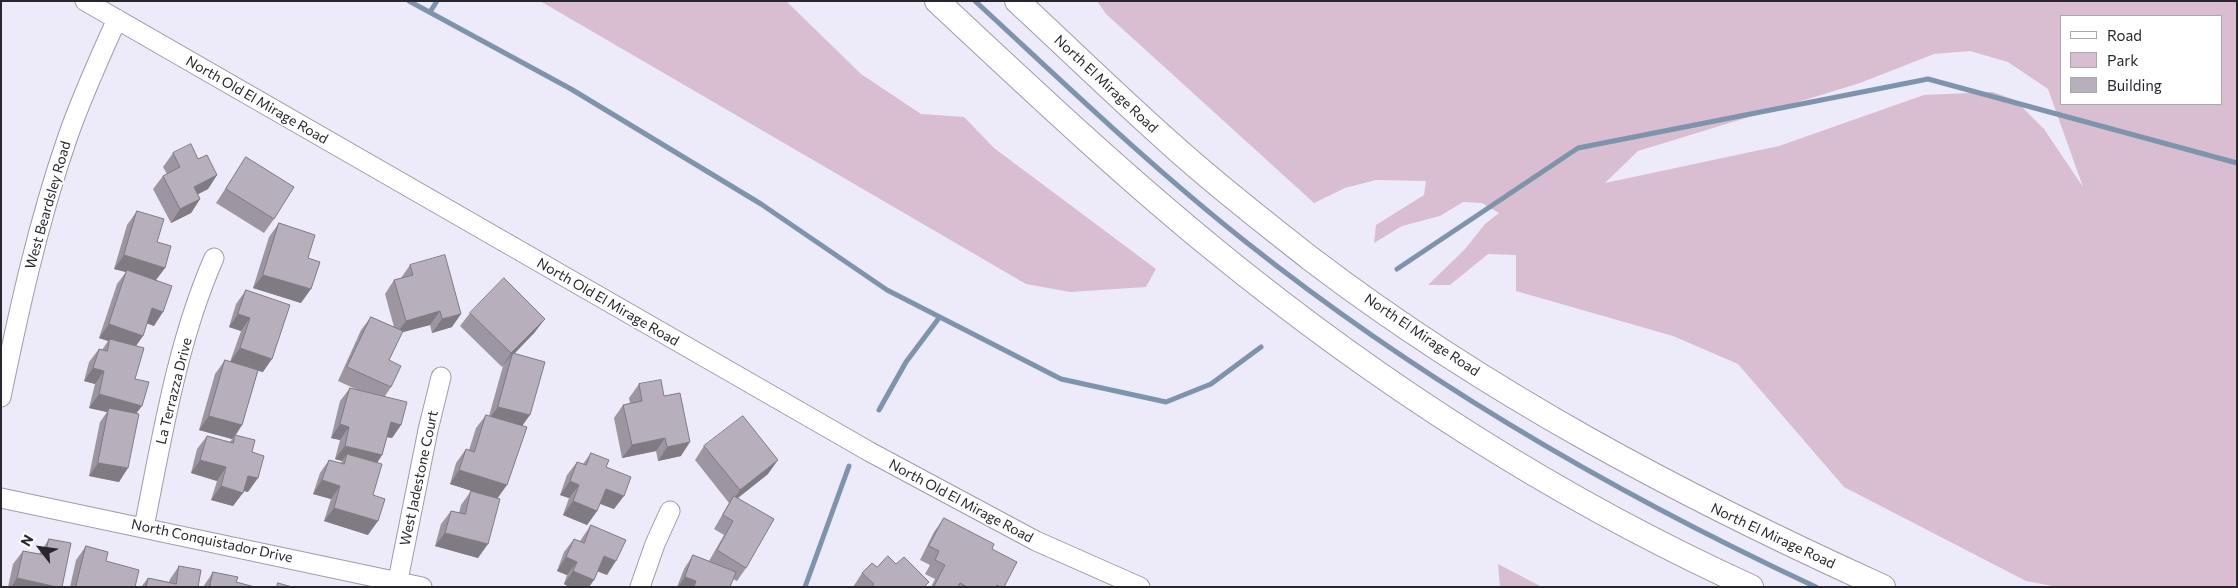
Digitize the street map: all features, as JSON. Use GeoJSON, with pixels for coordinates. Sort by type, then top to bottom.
{"type":"FeatureCollection","features":[{"type":"Feature","properties":{"kind":"main road"},"geometry":{"type":"LineString","coordinates":[[937,1],[1133,181],[1245,274],[1341,345],[1462,429],[1540,477],[1659,542],[1751,587]]}},
{"type":"Feature","properties":{"kind":"main road","name":"North El Mirage Road"},"geometry":{"type":"LineString","coordinates":[[1017,1],[1172,146],[1276,231],[1397,320],[1522,402],[1623,461],[1766,534],[1883,587]]}},
{"type":"Feature","properties":{"kind":"street","name":"North Old El Mirage Road"},"geometry":{"type":"LineString","coordinates":[[85,1],[870,452],[1036,541],[1140,587]]}},
{"type":"Feature","properties":{"kind":"street","name":"West Beardsley Road"},"geometry":{"type":"LineString","coordinates":[[1,397],[27,275],[49,195],[67,139],[117,19]]}},
{"type":"Feature","properties":{"kind":"street","name":"La Terrazza Drive"},"geometry":{"type":"LineString","coordinates":[[144,527],[179,367],[204,281],[214,258]]}},
{"type":"Feature","properties":{"kind":"street","name":"West Jadestone Court"},"geometry":{"type":"LineString","coordinates":[[398,580],[440,377]]}},
{"type":"Feature","properties":{"kind":"street","name":"North Conquistador Drive"},"geometry":{"type":"LineString","coordinates":[[1,498],[398,580],[422,587]]}},
{"type":"Feature","properties":{"kind":"street"},"geometry":{"type":"LineString","coordinates":[[640,587],[654,544],[670,511]]}},
{"type":"Feature","properties":{"kind":"green space"},"geometry":{"type":"Polygon","coordinates":[[[540,1],[786,1],[861,74],[921,114],[964,117],[994,148],[1156,269],[1146,287],[1070,292],[1026,284],[540,1]]]}},
{"type":"Feature","properties":{"kind":"green space"},"geometry":{"type":"Polygon","coordinates":[[[1097,1],[2237,1],[2237,587],[2058,587],[2026,581],[1844,487],[1738,364],[1673,336],[1516,291],[1516,255],[1488,254],[1450,285],[1428,285],[1465,249],[1485,224],[1499,213],[1482,203],[1463,202],[1440,216],[1402,226],[1374,243],[1376,225],[1424,195],[1426,181],[1376,180],[1345,188],[1314,203],[1106,14],[1097,1]],[[1970,51],[1934,54],[1860,83],[1638,151],[1605,183],[1779,146],[1924,95],[1993,92],[2015,100],[2044,129],[2083,187],[2048,89],[2008,62],[1970,51]]]}},
{"type":"Feature","properties":{"kind":"green space"},"geometry":{"type":"Polygon","coordinates":[[[1498,564],[1542,587],[1500,587],[1498,564]]]}},
{"type":"Feature","properties":{"kind":"building"},"geometry":{"type":"Polygon","coordinates":[[[191,144],[198,159],[207,155],[217,175],[194,187],[200,199],[180,209],[163,176],[180,167],[173,153],[191,144]]]}},
{"type":"Feature","properties":{"kind":"building"},"geometry":{"type":"Polygon","coordinates":[[[246,157],[294,187],[274,219],[226,189],[246,157]]]}},
{"type":"Feature","properties":{"kind":"building"},"geometry":{"type":"Polygon","coordinates":[[[137,211],[164,219],[157,242],[171,246],[165,268],[124,255],[137,211]]]}},
{"type":"Feature","properties":{"kind":"building"},"geometry":{"type":"Polygon","coordinates":[[[279,223],[315,235],[308,258],[320,262],[311,289],[263,275],[279,223]]]}},
{"type":"Feature","properties":{"kind":"building"},"geometry":{"type":"Polygon","coordinates":[[[445,255],[461,314],[442,319],[440,311],[406,321],[394,280],[413,275],[410,265],[445,255]]]}},
{"type":"Feature","properties":{"kind":"building"},"geometry":{"type":"Polygon","coordinates":[[[127,270],[172,286],[163,312],[152,308],[143,336],[109,324],[127,270]]]}},
{"type":"Feature","properties":{"kind":"building"},"geometry":{"type":"Polygon","coordinates":[[[504,278],[545,319],[511,353],[470,313],[504,278]]]}},
{"type":"Feature","properties":{"kind":"building"},"geometry":{"type":"Polygon","coordinates":[[[246,290],[290,305],[272,359],[240,348],[250,318],[238,314],[246,290]]]}},
{"type":"Feature","properties":{"kind":"building"},"geometry":{"type":"Polygon","coordinates":[[[371,317],[403,331],[389,360],[401,366],[391,387],[347,367],[371,317]]]}},
{"type":"Feature","properties":{"kind":"building"},"geometry":{"type":"Polygon","coordinates":[[[110,339],[144,348],[135,379],[149,382],[142,406],[99,394],[104,371],[93,368],[99,349],[107,351],[110,339]]]}},
{"type":"Feature","properties":{"kind":"building"},"geometry":{"type":"Polygon","coordinates":[[[513,353],[545,362],[530,415],[498,407],[513,353]]]}},
{"type":"Feature","properties":{"kind":"building"},"geometry":{"type":"Polygon","coordinates":[[[225,360],[258,370],[242,425],[209,416],[225,360]]]}},
{"type":"Feature","properties":{"kind":"building"},"geometry":{"type":"Polygon","coordinates":[[[661,380],[664,396],[680,393],[690,442],[667,447],[665,438],[632,445],[623,405],[642,401],[639,384],[661,380]]]}},
{"type":"Feature","properties":{"kind":"building"},"geometry":{"type":"Polygon","coordinates":[[[350,388],[407,402],[401,425],[391,422],[382,455],[345,446],[349,427],[340,424],[350,388]]]}},
{"type":"Feature","properties":{"kind":"building"},"geometry":{"type":"Polygon","coordinates":[[[109,408],[139,414],[128,468],[98,463],[109,408]]]}},
{"type":"Feature","properties":{"kind":"building"},"geometry":{"type":"Polygon","coordinates":[[[486,415],[527,427],[507,485],[459,470],[466,449],[474,452],[486,415]]]}},
{"type":"Feature","properties":{"kind":"building"},"geometry":{"type":"Polygon","coordinates":[[[743,416],[778,460],[740,490],[704,446],[743,416]]]}},
{"type":"Feature","properties":{"kind":"building"},"geometry":{"type":"Polygon","coordinates":[[[235,435],[255,440],[252,452],[264,456],[258,478],[248,476],[243,493],[221,486],[226,467],[200,460],[207,436],[233,443],[235,435]]]}},
{"type":"Feature","properties":{"kind":"building"},"geometry":{"type":"Polygon","coordinates":[[[591,453],[609,460],[606,467],[631,477],[624,496],[606,489],[597,511],[573,501],[579,485],[570,481],[577,462],[586,465],[591,453]]]}},
{"type":"Feature","properties":{"kind":"building"},"geometry":{"type":"Polygon","coordinates":[[[347,454],[382,464],[373,495],[385,499],[378,521],[334,508],[340,486],[322,480],[329,460],[344,464],[347,454]]]}},
{"type":"Feature","properties":{"kind":"building"},"geometry":{"type":"Polygon","coordinates":[[[471,491],[500,499],[488,544],[445,533],[451,511],[465,514],[471,491]]]}},
{"type":"Feature","properties":{"kind":"building"},"geometry":{"type":"Polygon","coordinates":[[[734,496],[774,519],[746,568],[717,550],[733,521],[723,515],[734,496]]]}},
{"type":"Feature","properties":{"kind":"building"},"geometry":{"type":"Polygon","coordinates":[[[944,518],[994,544],[992,549],[1017,562],[1004,587],[997,585],[996,587],[967,587],[960,583],[958,587],[934,586],[945,565],[935,560],[939,551],[929,546],[944,518]]]}},
{"type":"Feature","properties":{"kind":"building"},"geometry":{"type":"Polygon","coordinates":[[[591,525],[626,540],[616,561],[604,556],[594,580],[573,571],[577,562],[566,557],[574,539],[584,543],[591,525]]]}},
{"type":"Feature","properties":{"kind":"building"},"geometry":{"type":"Polygon","coordinates":[[[49,539],[71,543],[62,587],[17,578],[23,551],[45,555],[49,539]]]}},
{"type":"Feature","properties":{"kind":"building"},"geometry":{"type":"Polygon","coordinates":[[[86,546],[108,552],[106,561],[139,570],[135,587],[76,587],[86,546]]]}},
{"type":"Feature","properties":{"kind":"building"},"geometry":{"type":"Polygon","coordinates":[[[693,555],[736,572],[730,587],[694,587],[696,581],[685,577],[693,555]]]}},
{"type":"Feature","properties":{"kind":"building"},"geometry":{"type":"Polygon","coordinates":[[[888,556],[896,564],[904,557],[929,582],[924,587],[871,587],[874,584],[862,573],[872,563],[877,567],[888,556]]]}},
{"type":"Feature","properties":{"kind":"building"},"geometry":{"type":"Polygon","coordinates":[[[179,566],[201,570],[198,587],[146,587],[148,578],[176,584],[179,566]]]}},
{"type":"Feature","properties":{"kind":"building"},"geometry":{"type":"Polygon","coordinates":[[[213,572],[238,577],[236,582],[255,587],[210,587],[213,572]]]}},
{"type":"Feature","properties":{"kind":"building"},"geometry":{"type":"Polygon","coordinates":[[[278,583],[292,587],[277,587],[278,583]]]}},
{"type":"Feature","properties":{"kind":"waterway"},"geometry":{"type":"LineString","coordinates":[[409,1],[571,89],[761,204],[887,290],[1061,379],[1166,402],[1211,384],[1261,347]]}},
{"type":"Feature","properties":{"kind":"waterway"},"geometry":{"type":"LineString","coordinates":[[430,12],[437,1]]}},
{"type":"Feature","properties":{"kind":"waterway"},"geometry":{"type":"LineString","coordinates":[[975,1],[1176,184],[1312,293],[1380,341],[1450,387],[1593,473],[1666,513],[1816,587]]}},
{"type":"Feature","properties":{"kind":"waterway"},"geometry":{"type":"LineString","coordinates":[[1397,269],[1578,148],[1928,79],[2237,163]]}},
{"type":"Feature","properties":{"kind":"waterway"},"geometry":{"type":"LineString","coordinates":[[879,410],[906,362],[939,318]]}},
{"type":"Feature","properties":{"kind":"waterway"},"geometry":{"type":"LineString","coordinates":[[805,587],[849,466]]}}]}
